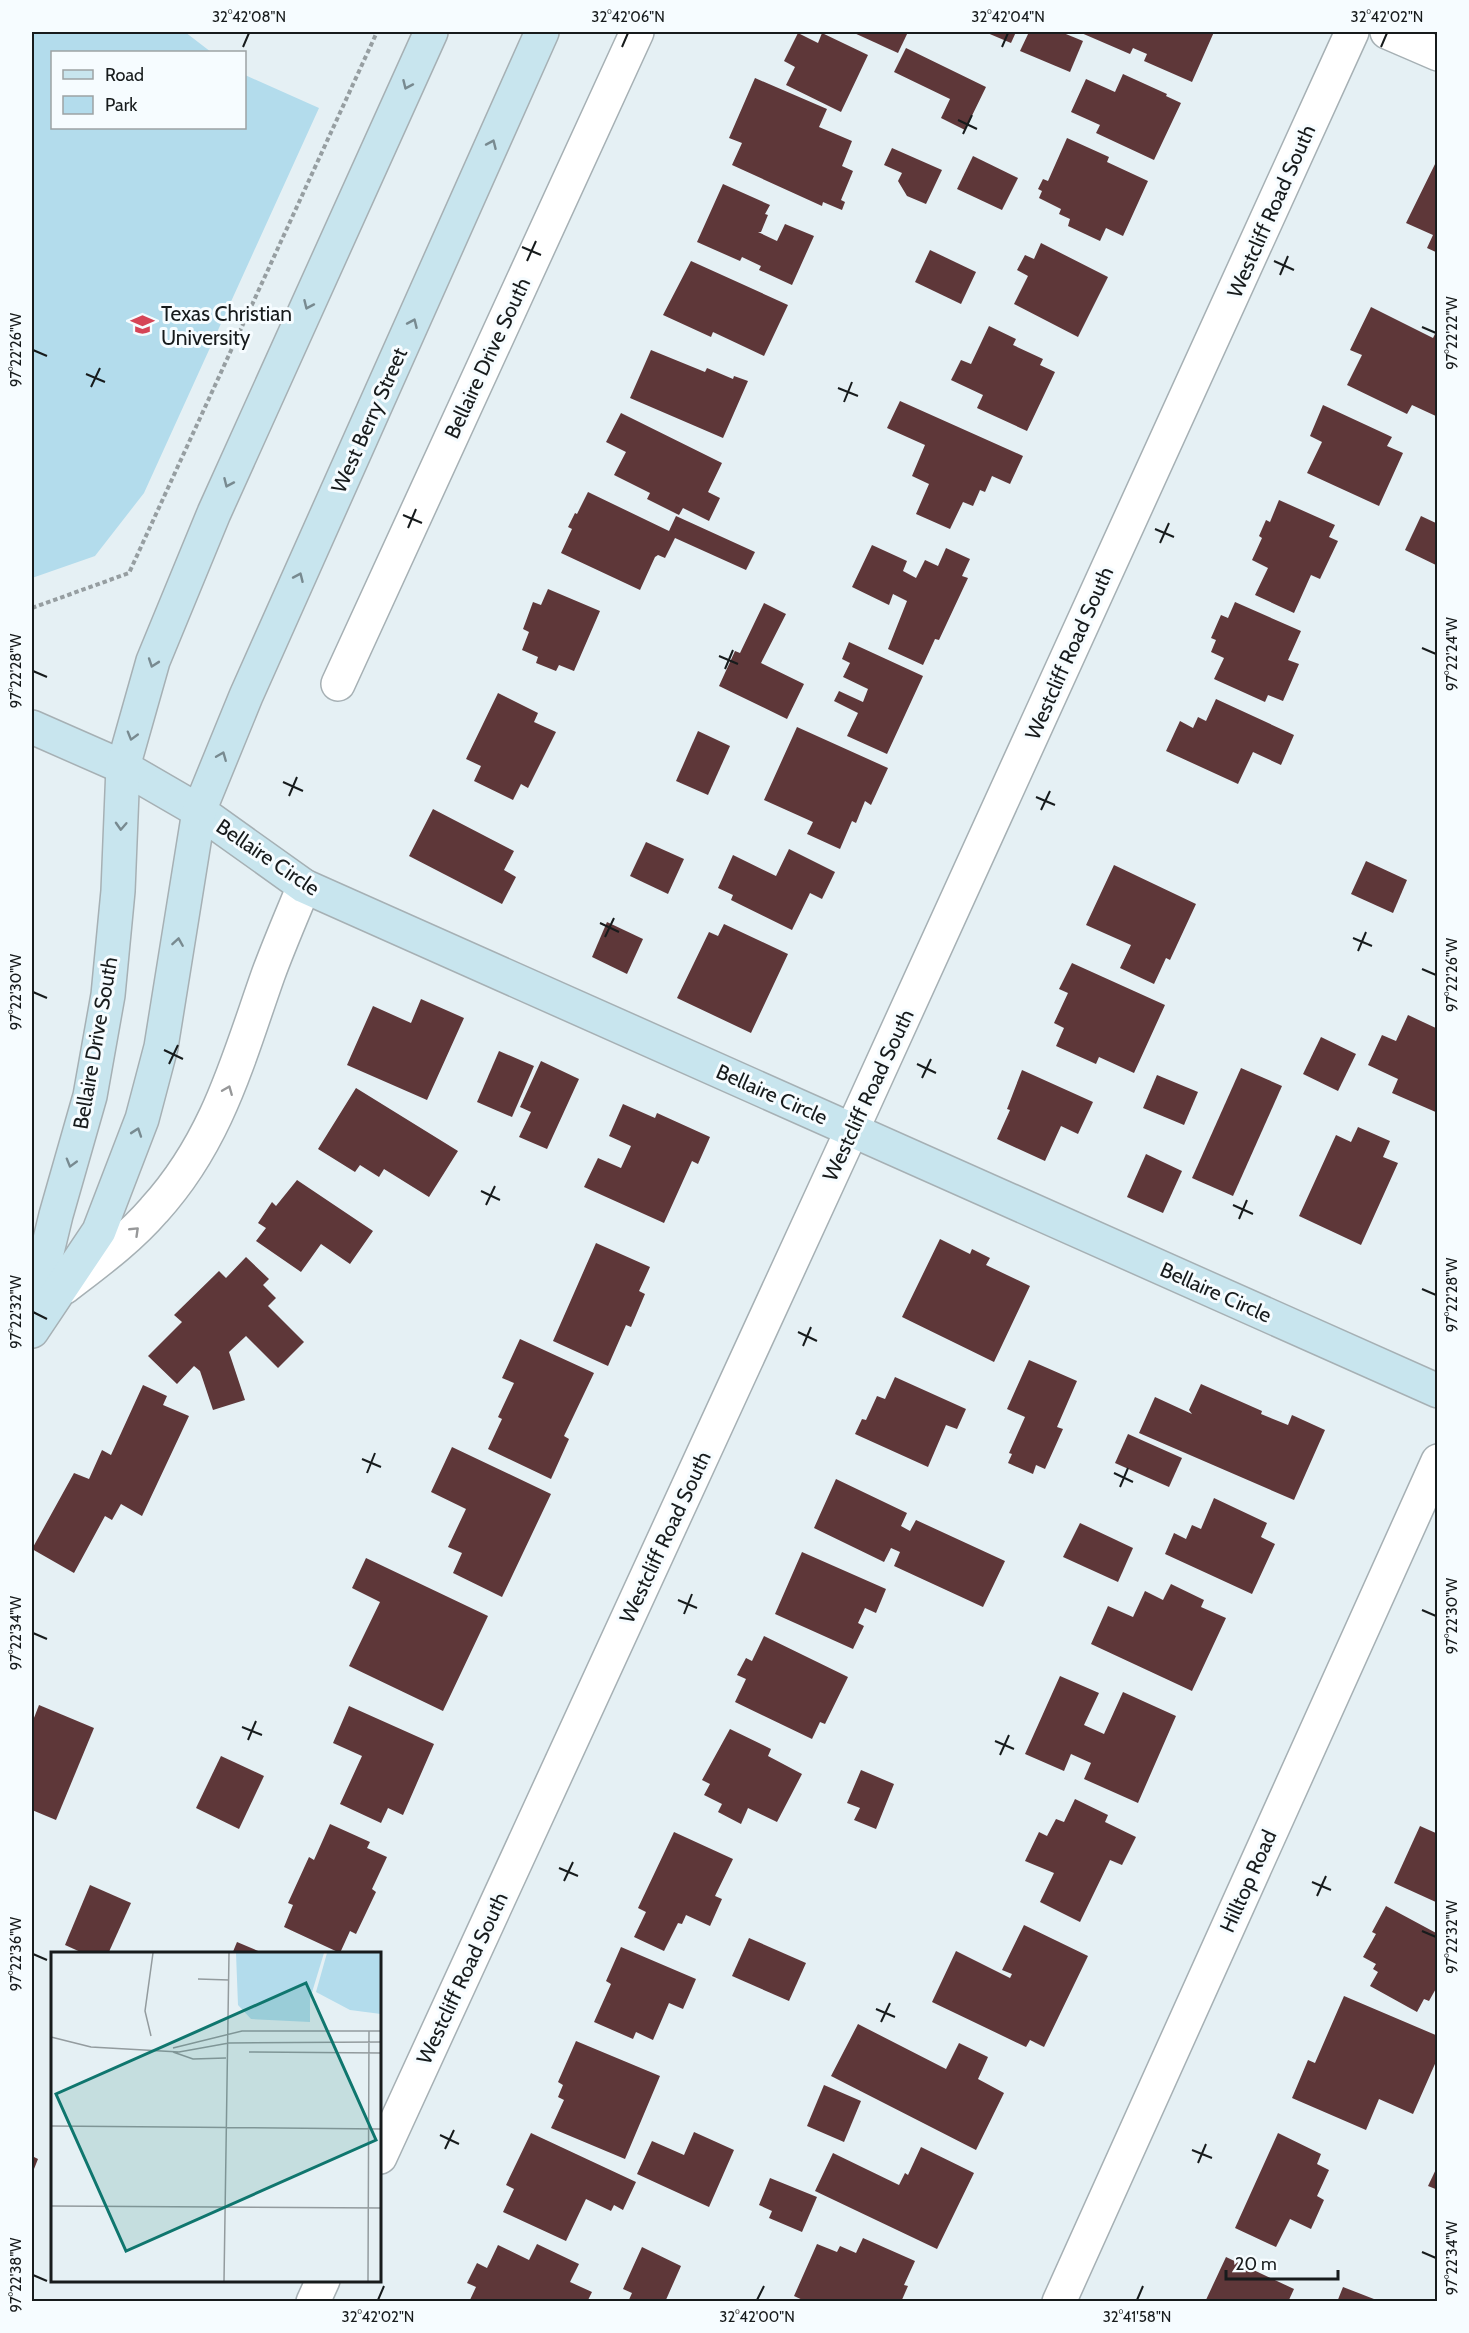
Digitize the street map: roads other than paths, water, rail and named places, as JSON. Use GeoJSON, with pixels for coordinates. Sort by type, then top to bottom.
{"type":"FeatureCollection","features":[{"type":"Feature","properties":{"kind":"main road"},"geometry":{"type":"LineString","coordinates":[[123,767],[153,661],[214,513],[431,32]]}},
{"type":"Feature","properties":{"kind":"main road","name":"West Berry Street"},"geometry":{"type":"LineString","coordinates":[[200,810],[246,696],[542,32]]}},
{"type":"Feature","properties":{"kind":"main road","name":"Bellaire Circle"},"geometry":{"type":"LineString","coordinates":[[32,727],[123,767],[200,810],[304,886],[1437,1391]]}},
{"type":"Feature","properties":{"kind":"main road","name":"Bellaire Drive South"},"geometry":{"type":"LineString","coordinates":[[32,1314],[56,1215],[90,1096],[108,995],[118,891],[123,767]]}},
{"type":"Feature","properties":{"kind":"main road"},"geometry":{"type":"LineString","coordinates":[[32,1331],[99,1231],[142,1119],[160,1047],[200,810]]}},
{"type":"Feature","properties":{"kind":"street","name":"Bellaire Drive South"},"geometry":{"type":"LineString","coordinates":[[338,684],[637,32]]}},
{"type":"Feature","properties":{"kind":"street","name":"Westcliff Road South"},"geometry":{"type":"LineString","coordinates":[[381,2155],[852,1130],[1352,32]]}},
{"type":"Feature","properties":{"kind":"street"},"geometry":{"type":"LineString","coordinates":[[1387,32],[1437,54]]}},
{"type":"Feature","properties":{"kind":"street"},"geometry":{"type":"LineString","coordinates":[[57,1294],[133,1234],[180,1178],[203,1143],[222,1106],[272,966],[304,886]]}},
{"type":"Feature","properties":{"kind":"street","name":"Hilltop Road"},"geometry":{"type":"LineString","coordinates":[[1059,2301],[1437,1461]]}},
{"type":"Feature","properties":{"kind":"street"},"geometry":{"type":"LineString","coordinates":[[313,2301],[322,2282]]}},
{"type":"Feature","properties":{"kind":"place","name":"Texas Christian University"},"geometry":{"type":"Point","coordinates":[143,325]}}]}
